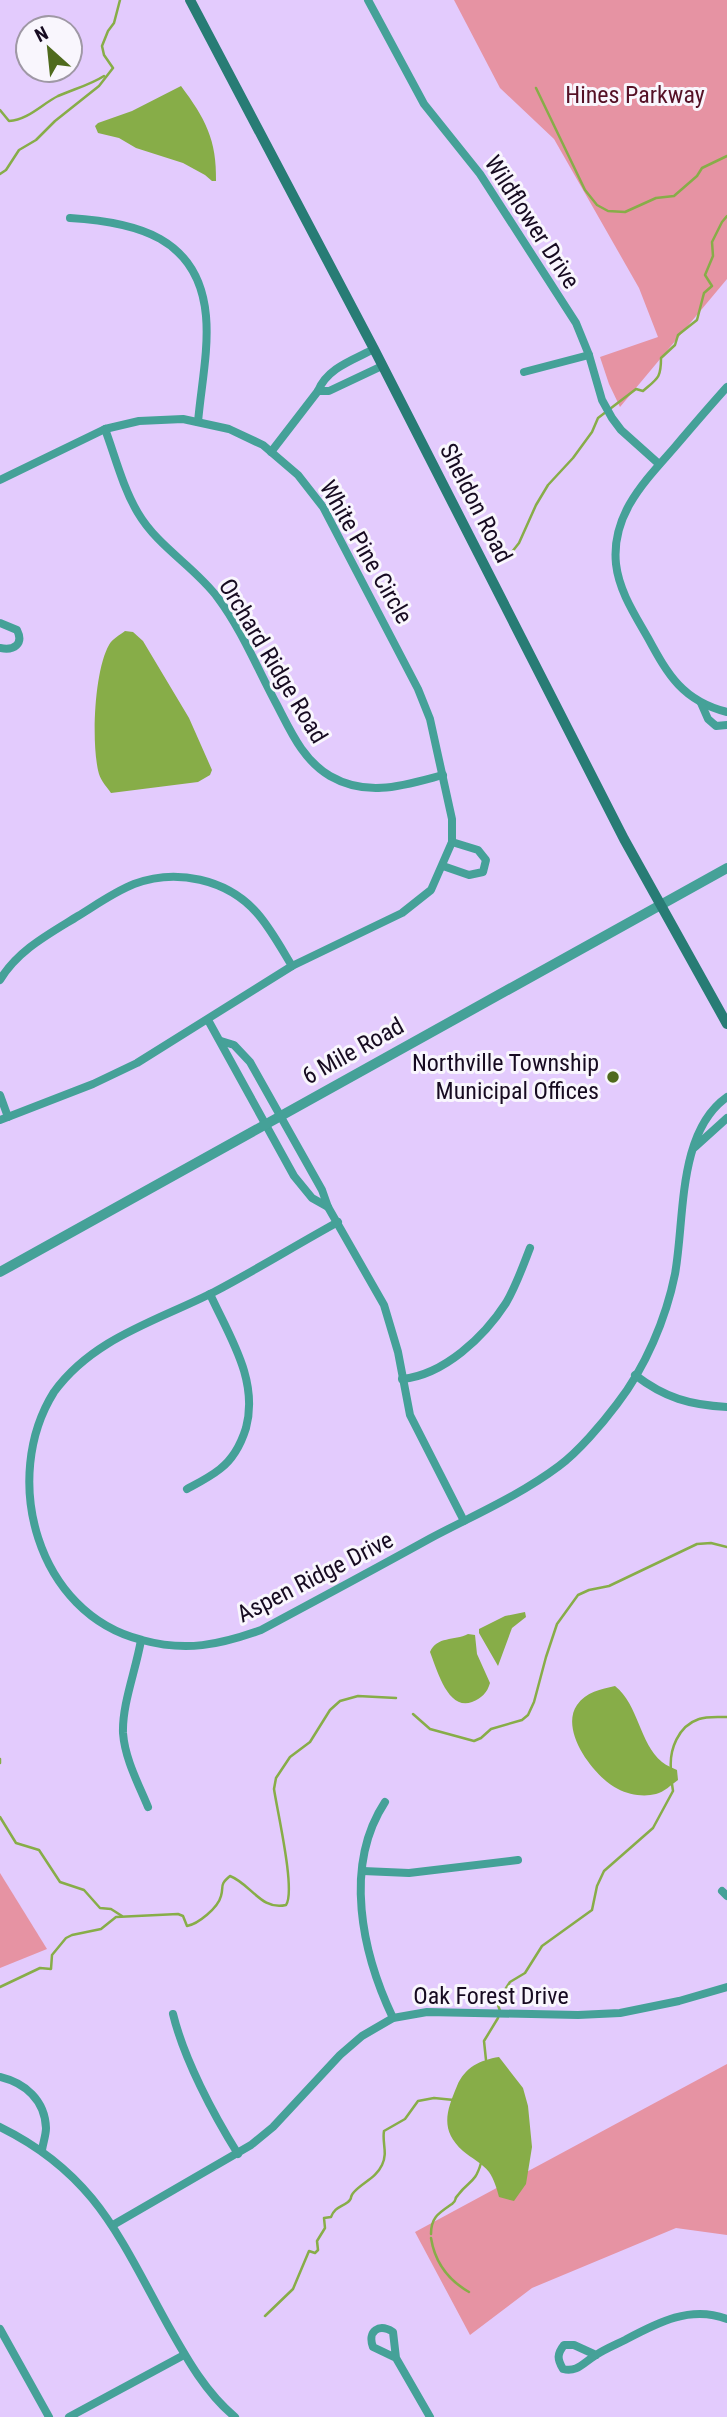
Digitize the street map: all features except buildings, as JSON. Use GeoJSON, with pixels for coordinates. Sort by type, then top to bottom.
{"type":"FeatureCollection","features":[{"type":"Feature","properties":{"kind":"main road","name":"Sheldon Road"},"geometry":{"type":"LineString","coordinates":[[190,0],[382,366],[648,885],[727,1024]]}},
{"type":"Feature","properties":{"kind":"street","name":"Wildflower Drive"},"geometry":{"type":"LineString","coordinates":[[368,0],[424,104],[480,174],[576,323],[602,400],[612,418],[621,430],[659,464]]}},
{"type":"Feature","properties":{"kind":"street"},"geometry":{"type":"LineString","coordinates":[[70,218],[113,221],[149,232],[170,245],[189,266],[204,300],[206,315],[206,345],[198,422]]}},
{"type":"Feature","properties":{"kind":"street"},"geometry":{"type":"LineString","coordinates":[[271,452],[318,391],[323,380],[340,366],[373,349]]}},
{"type":"Feature","properties":{"kind":"street"},"geometry":{"type":"LineString","coordinates":[[524,372],[589,355]]}},
{"type":"Feature","properties":{"kind":"street"},"geometry":{"type":"LineString","coordinates":[[318,391],[329,391],[382,366]]}},
{"type":"Feature","properties":{"kind":"street"},"geometry":{"type":"LineString","coordinates":[[727,387],[635,493],[625,510],[617,540],[616,565],[627,598],[665,669],[681,688],[701,703],[727,712]]}},
{"type":"Feature","properties":{"kind":"street","name":"White Pine Circle"},"geometry":{"type":"LineString","coordinates":[[0,480],[105,429],[139,421],[165,419],[198,422],[229,429],[263,444],[312,491],[347,551],[418,689],[430,719],[452,819],[452,842],[431,890],[402,913],[292,966],[208,1020],[117,1073],[4,1119]]}},
{"type":"Feature","properties":{"kind":"street","name":"Orchard Ridge Road"},"geometry":{"type":"LineString","coordinates":[[105,429],[138,513],[160,540],[218,597],[295,740],[311,762],[350,786],[371,789],[392,788],[443,775]]}},
{"type":"Feature","properties":{"kind":"street"},"geometry":{"type":"LineString","coordinates":[[0,623],[17,630],[20,642],[15,648],[0,648]]}},
{"type":"Feature","properties":{"kind":"street"},"geometry":{"type":"LineString","coordinates":[[701,703],[708,719],[716,726],[727,725]]}},
{"type":"Feature","properties":{"kind":"street"},"geometry":{"type":"LineString","coordinates":[[443,866],[469,875],[483,872],[486,860],[478,850],[452,842]]}},
{"type":"Feature","properties":{"kind":"street","name":"6 Mile Road"},"geometry":{"type":"LineString","coordinates":[[0,1272],[727,868]]}},
{"type":"Feature","properties":{"kind":"street"},"geometry":{"type":"LineString","coordinates":[[0,980],[21,953],[80,915],[126,887],[166,877],[183,877],[212,883],[239,897],[264,921],[292,966]]}},
{"type":"Feature","properties":{"kind":"street"},"geometry":{"type":"LineString","coordinates":[[208,1020],[294,1176],[312,1198],[328,1207]]}},
{"type":"Feature","properties":{"kind":"street"},"geometry":{"type":"LineString","coordinates":[[221,1041],[234,1045],[250,1062],[384,1305],[398,1352],[410,1415],[464,1521]]}},
{"type":"Feature","properties":{"kind":"street"},"geometry":{"type":"LineString","coordinates":[[0,1095],[4,1119]]}},
{"type":"Feature","properties":{"kind":"street","name":"Aspen Ridge Drive"},"geometry":{"type":"LineString","coordinates":[[338,1222],[210,1294],[144,1323],[101,1347],[62,1381],[47,1402],[29,1448],[25,1487],[34,1536],[55,1578],[88,1612],[115,1630],[141,1640],[199,1646],[226,1642],[261,1630],[464,1521],[560,1465],[617,1404],[635,1375],[659,1324],[674,1277],[689,1161],[698,1131],[710,1111],[727,1097]]}},
{"type":"Feature","properties":{"kind":"street"},"geometry":{"type":"LineString","coordinates":[[695,1147],[727,1118]]}},
{"type":"Feature","properties":{"kind":"street"},"geometry":{"type":"LineString","coordinates":[[402,1379],[415,1378],[435,1369],[477,1338],[506,1303],[530,1248]]}},
{"type":"Feature","properties":{"kind":"street"},"geometry":{"type":"LineString","coordinates":[[187,1489],[221,1469],[232,1458],[242,1442],[249,1414],[248,1380],[210,1294]]}},
{"type":"Feature","properties":{"kind":"street"},"geometry":{"type":"LineString","coordinates":[[635,1375],[667,1396],[686,1403],[727,1407]]}},
{"type":"Feature","properties":{"kind":"street"},"geometry":{"type":"LineString","coordinates":[[141,1640],[136,1670],[125,1706],[123,1733],[130,1765],[149,1807]]}},
{"type":"Feature","properties":{"kind":"street"},"geometry":{"type":"LineString","coordinates":[[386,1802],[373,1820],[366,1844],[361,1906],[365,1937],[379,1988],[393,2018]]}},
{"type":"Feature","properties":{"kind":"street"},"geometry":{"type":"LineString","coordinates":[[363,1871],[431,1872],[518,1860]]}},
{"type":"Feature","properties":{"kind":"street","name":"Oak Forest Drive"},"geometry":{"type":"LineString","coordinates":[[113,2225],[238,2154],[273,2127],[340,2055],[362,2036],[393,2018],[427,2011],[578,2015],[620,2013],[658,2006],[727,1987]]}},
{"type":"Feature","properties":{"kind":"street"},"geometry":{"type":"LineString","coordinates":[[173,2014],[178,2034],[190,2061],[238,2154]]}},
{"type":"Feature","properties":{"kind":"street"},"geometry":{"type":"LineString","coordinates":[[0,2077],[16,2081],[32,2091],[40,2106],[46,2128],[42,2150]]}},
{"type":"Feature","properties":{"kind":"street"},"geometry":{"type":"LineString","coordinates":[[0,2127],[42,2150],[88,2192],[113,2225],[184,2355],[216,2398],[235,2417]]}},
{"type":"Feature","properties":{"kind":"street"},"geometry":{"type":"LineString","coordinates":[[596,2355],[575,2345],[564,2346],[558,2353],[558,2362],[563,2369],[571,2371],[596,2355],[674,2316],[716,2315],[727,2319]]}},
{"type":"Feature","properties":{"kind":"street"},"geometry":{"type":"LineString","coordinates":[[0,2329],[49,2417]]}},
{"type":"Feature","properties":{"kind":"street"},"geometry":{"type":"LineString","coordinates":[[69,2417],[184,2355]]}},
{"type":"Feature","properties":{"kind":"street"},"geometry":{"type":"LineString","coordinates":[[396,2358],[430,2417]]}},
{"type":"Feature","properties":{"kind":"green space","name":"Hines Parkway"},"geometry":{"type":"Polygon","coordinates":[[[454,0],[727,0],[727,279],[620,407],[600,357],[658,337],[639,288],[554,139],[500,88],[454,0]]]}},
{"type":"Feature","properties":{"kind":"green space"},"geometry":{"type":"Polygon","coordinates":[[[0,1873],[47,1949],[0,1968],[0,1873]]]}},
{"type":"Feature","properties":{"kind":"green space"},"geometry":{"type":"Polygon","coordinates":[[[727,2064],[727,2235],[676,2228],[532,2288],[470,2335],[415,2232],[727,2064]]]}},
{"type":"Feature","properties":{"kind":"shaded area"},"geometry":{"type":"Polygon","coordinates":[[[181,86],[208,130],[214,153],[216,181],[183,163],[136,148],[119,138],[98,133],[95,126],[181,86]]]}},
{"type":"Feature","properties":{"kind":"shaded area"},"geometry":{"type":"Polygon","coordinates":[[[125,631],[133,632],[143,641],[189,718],[212,770],[210,775],[198,782],[111,793],[100,777],[95,746],[95,709],[100,672],[109,645],[125,631]]]}},
{"type":"Feature","properties":{"kind":"shaded area"},"geometry":{"type":"Polygon","coordinates":[[[525,1612],[526,1617],[512,1628],[498,1666],[479,1629],[505,1616],[525,1612]]]}},
{"type":"Feature","properties":{"kind":"shaded area"},"geometry":{"type":"Polygon","coordinates":[[[468,1634],[475,1635],[477,1654],[490,1683],[481,1697],[464,1703],[456,1701],[450,1695],[430,1652],[441,1641],[468,1634]]]}},
{"type":"Feature","properties":{"kind":"shaded area"},"geometry":{"type":"Polygon","coordinates":[[[615,1686],[629,1703],[654,1754],[677,1770],[678,1780],[659,1793],[632,1794],[609,1783],[590,1764],[576,1740],[573,1716],[577,1705],[589,1694],[615,1686]]]}},
{"type":"Feature","properties":{"kind":"shaded area"},"geometry":{"type":"Polygon","coordinates":[[[499,2057],[523,2088],[528,2106],[532,2147],[526,2184],[514,2201],[499,2197],[489,2172],[456,2143],[451,2136],[447,2120],[453,2095],[464,2074],[479,2062],[499,2057]]]}},
{"type":"Feature","properties":{"kind":"waterway"},"geometry":{"type":"LineString","coordinates":[[0,174],[6,170],[19,150],[36,140],[99,86],[113,68],[104,55],[102,46],[114,23],[120,0]]}},
{"type":"Feature","properties":{"kind":"waterway"},"geometry":{"type":"LineString","coordinates":[[0,110],[9,121],[16,120],[29,115],[58,96],[104,76]]}},
{"type":"Feature","properties":{"kind":"waterway"},"geometry":{"type":"LineString","coordinates":[[536,88],[585,190],[597,205],[608,211],[625,212],[656,198],[674,196],[697,176],[702,168],[727,156]]}},
{"type":"Feature","properties":{"kind":"waterway"},"geometry":{"type":"LineString","coordinates":[[508,557],[519,543],[548,485],[573,458],[592,432],[598,418],[636,389],[643,391],[655,380],[659,374],[661,358],[675,345],[678,335],[697,320],[704,293],[712,286],[705,275],[713,256],[712,242],[727,216]]}},
{"type":"Feature","properties":{"kind":"waterway"},"geometry":{"type":"LineString","coordinates":[[413,1714],[430,1729],[474,1741],[491,1729],[522,1720],[528,1715],[534,1702],[557,1624],[578,1595],[609,1586],[697,1544],[711,1543],[727,1547]]}},
{"type":"Feature","properties":{"kind":"waterway"},"geometry":{"type":"LineString","coordinates":[[0,1987],[40,1968],[51,1969],[52,1955],[66,1938],[101,1929],[116,1917],[178,1914],[183,1916],[187,1926],[191,1925],[207,1915],[216,1905],[223,1884],[230,1876],[263,1901],[277,1906],[286,1905],[289,1884],[274,1789],[276,1778],[290,1757],[310,1742],[330,1710],[340,1701],[358,1696],[396,1698]]}},
{"type":"Feature","properties":{"kind":"waterway"},"geometry":{"type":"LineString","coordinates":[[671,1770],[673,1747],[685,1727],[702,1718],[727,1717]]}},
{"type":"Feature","properties":{"kind":"waterway"},"geometry":{"type":"LineString","coordinates":[[486,2060],[484,2041],[498,2018],[500,2011],[497,2002],[510,1982],[525,1973],[542,1946],[592,1910],[597,1886],[604,1871],[653,1828],[673,1791],[672,1784]]}},
{"type":"Feature","properties":{"kind":"waterway"},"geometry":{"type":"LineString","coordinates":[[0,1817],[16,1843],[39,1850],[60,1882],[84,1890],[100,1908],[111,1909],[122,1916]]}},
{"type":"Feature","properties":{"kind":"waterway"},"geometry":{"type":"LineString","coordinates":[[265,2316],[293,2289],[309,2251],[315,2253],[318,2250],[317,2241],[325,2228],[324,2218],[331,2217],[336,2209],[348,2202],[354,2192],[379,2169],[385,2156],[384,2131],[405,2119],[418,2101],[434,2098],[454,2100]]}},
{"type":"Feature","properties":{"kind":"waterway"},"geometry":{"type":"LineString","coordinates":[[431,2234],[434,2219],[454,2202],[474,2178],[481,2163]]}},
{"type":"Feature","properties":{"kind":"waterway"},"geometry":{"type":"LineString","coordinates":[[431,2238],[444,2270],[469,2292]]}},
{"type":"Feature","properties":{"kind":"place","name":"Northville Township Municipal Offices"},"geometry":{"type":"Point","coordinates":[613,1077]}}]}
